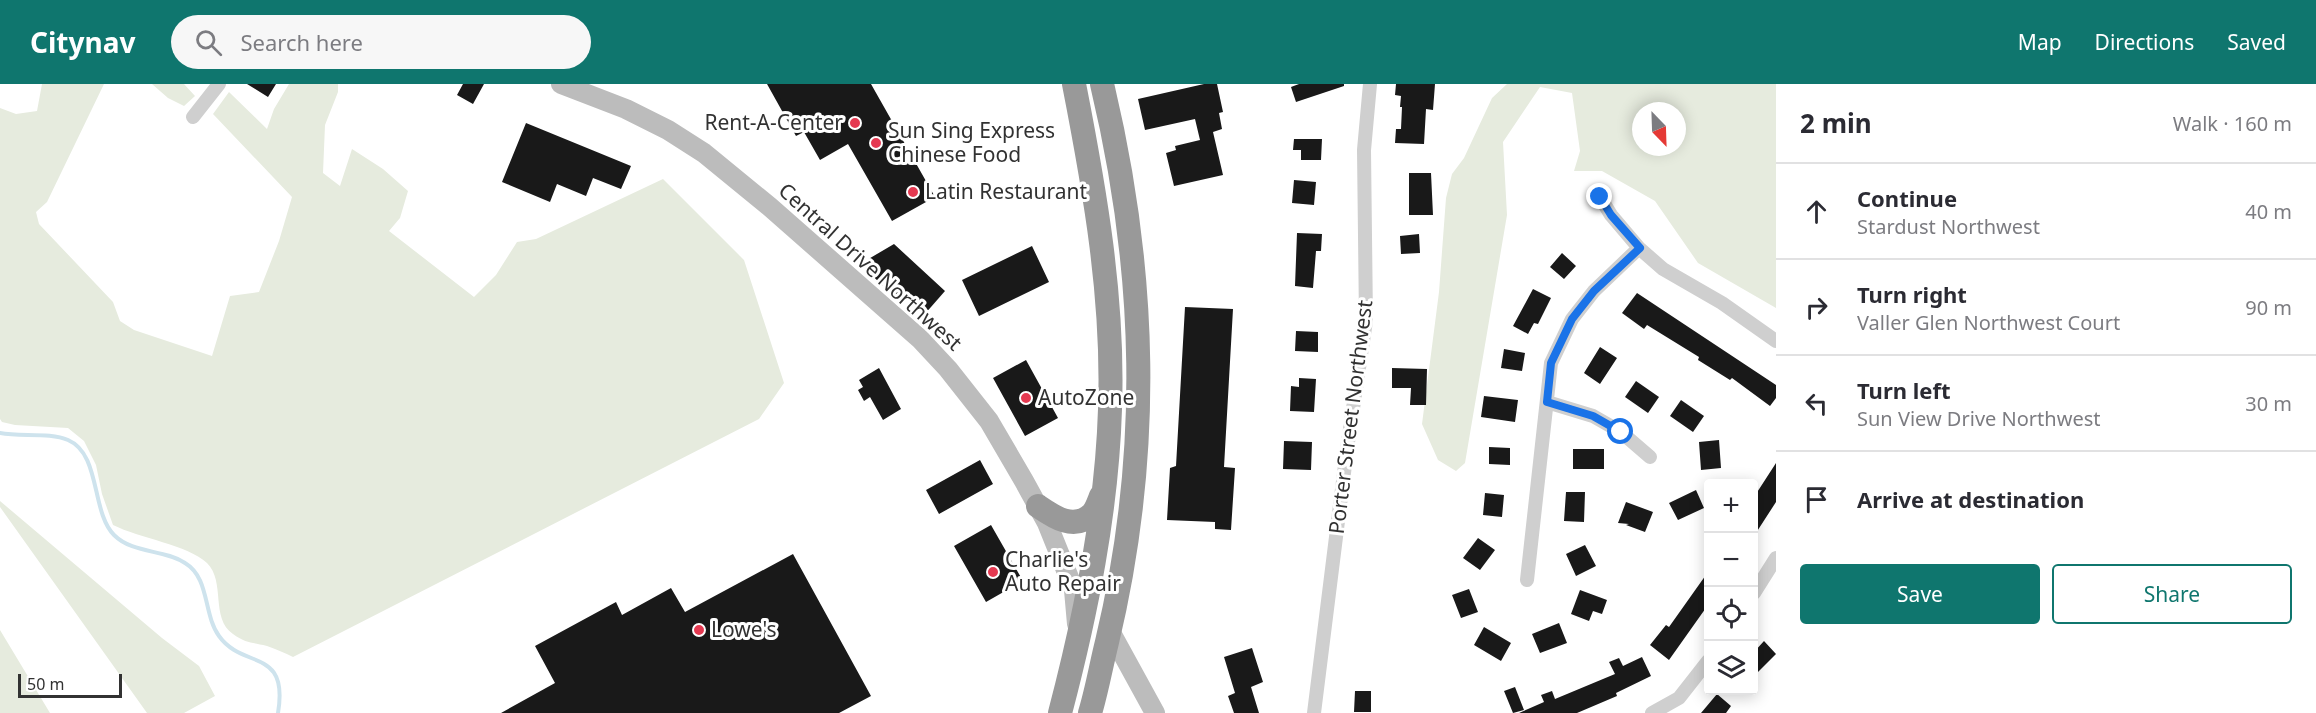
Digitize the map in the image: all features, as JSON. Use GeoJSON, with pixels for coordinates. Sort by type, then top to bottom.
{"type":"FeatureCollection","features":[{"type":"Feature","properties":{"kind":"highway"},"geometry":{"type":"LineString","coordinates":[[1074,84],[1094,188],[1102,252],[1116,478],[1100,614],[1110,631]]}},
{"type":"Feature","properties":{"kind":"highway"},"geometry":{"type":"LineString","coordinates":[[1090,713],[1110,631],[1129,534],[1137,463],[1138,366],[1134,265],[1125,196],[1102,84]]}},
{"type":"Feature","properties":{"kind":"highway"},"geometry":{"type":"LineString","coordinates":[[1060,713],[1091,576],[1103,491],[1110,408]]}},
{"type":"Feature","properties":{"kind":"highway"},"geometry":{"type":"LineString","coordinates":[[1038,506],[1059,520],[1069,523],[1092,514],[1103,491]]}},
{"type":"Feature","properties":{"kind":"street"},"geometry":{"type":"LineString","coordinates":[[193,117],[219,84]]}},
{"type":"Feature","properties":{"kind":"street","name":"Central Drive Northwest"},"geometry":{"type":"LineString","coordinates":[[561,84],[626,109],[668,129],[704,153],[770,207],[920,339],[948,369],[989,421],[1047,523],[1074,590],[1078,638]]}},
{"type":"Feature","properties":{"kind":"street","name":"Porter Street Northwest"},"geometry":{"type":"LineString","coordinates":[[1314,713],[1347,449],[1366,321],[1364,150],[1370,84]]}},
{"type":"Feature","properties":{"kind":"street"},"geometry":{"type":"LineString","coordinates":[[1600,197],[1611,215],[1640,248],[1663,269],[1722,303],[1776,341]]}},
{"type":"Feature","properties":{"kind":"street"},"geometry":{"type":"LineString","coordinates":[[1527,580],[1551,363],[1572,319],[1594,291],[1640,248]]}},
{"type":"Feature","properties":{"kind":"street"},"geometry":{"type":"LineString","coordinates":[[1547,402],[1593,416],[1621,432],[1650,457]]}},
{"type":"Feature","properties":{"kind":"street"},"geometry":{"type":"LineString","coordinates":[[1758,587],[1776,558]]}},
{"type":"Feature","properties":{"kind":"street"},"geometry":{"type":"LineString","coordinates":[[1110,631],[1155,713]]}},
{"type":"Feature","properties":{"kind":"street"},"geometry":{"type":"LineString","coordinates":[[1652,713],[1679,698],[1704,666]]}},
{"type":"Feature","properties":{"kind":"shaded area"},"geometry":{"type":"Polygon","coordinates":[[[42,84],[104,84],[47,202],[36,212],[39,224],[113,302],[120,321],[134,330],[212,356],[230,296],[259,292],[279,241],[292,197],[213,114],[229,92],[267,129],[274,109],[289,84],[338,84],[338,92],[325,125],[323,173],[340,186],[352,149],[383,169],[408,191],[400,218],[389,231],[474,297],[496,275],[517,242],[536,239],[663,179],[744,260],[784,383],[759,419],[293,657],[267,646],[246,641],[233,634],[222,619],[216,580],[207,563],[176,546],[113,525],[102,494],[96,465],[84,441],[68,428],[15,425],[2,422],[0,419],[0,108],[16,114],[37,111],[42,84]]]}},
{"type":"Feature","properties":{"kind":"shaded area"},"geometry":{"type":"Polygon","coordinates":[[[152,84],[184,84],[195,96],[184,106],[168,98],[152,84]]]}},
{"type":"Feature","properties":{"kind":"shaded area"},"geometry":{"type":"Polygon","coordinates":[[[1507,84],[1776,84],[1776,308],[1698,263],[1655,201],[1602,171],[1574,171],[1580,151],[1572,93],[1540,87],[1503,142],[1507,215],[1465,463],[1456,471],[1438,460],[1422,424],[1439,292],[1446,198],[1452,174],[1464,158],[1492,98],[1507,84]]]}},
{"type":"Feature","properties":{"kind":"shaded area"},"geometry":{"type":"Polygon","coordinates":[[[0,501],[162,638],[199,666],[215,696],[184,713],[147,713],[0,507],[0,501]]]}},
{"type":"Feature","properties":{"kind":"shaded area"},"geometry":{"type":"Polygon","coordinates":[[[0,630],[50,713],[0,713],[0,630]]]}},
{"type":"Feature","properties":{"kind":"building"},"geometry":{"type":"Polygon","coordinates":[[[247,84],[276,84],[268,97],[247,84]]]}},
{"type":"Feature","properties":{"kind":"building"},"geometry":{"type":"Polygon","coordinates":[[[463,84],[484,84],[473,104],[457,95],[463,84]]]}},
{"type":"Feature","properties":{"kind":"building"},"geometry":{"type":"Polygon","coordinates":[[[767,84],[871,84],[935,197],[892,221],[848,144],[820,160],[804,132],[796,136],[767,84]]]}},
{"type":"Feature","properties":{"kind":"building"},"geometry":{"type":"Polygon","coordinates":[[[1204,84],[1217,84],[1223,112],[1219,113],[1222,129],[1213,132],[1223,175],[1174,186],[1166,153],[1176,150],[1175,146],[1200,140],[1195,119],[1145,130],[1138,99],[1204,84]]]}},
{"type":"Feature","properties":{"kind":"building"},"geometry":{"type":"Polygon","coordinates":[[[1299,84],[1344,84],[1344,86],[1296,102],[1291,87],[1299,84]]]}},
{"type":"Feature","properties":{"kind":"building"},"geometry":{"type":"Polygon","coordinates":[[[1396,84],[1435,84],[1433,110],[1426,109],[1424,144],[1395,143],[1396,129],[1401,129],[1402,107],[1400,107],[1401,96],[1395,95],[1396,84]]]}},
{"type":"Feature","properties":{"kind":"building"},"geometry":{"type":"Polygon","coordinates":[[[526,123],[631,166],[621,189],[593,178],[586,196],[557,184],[550,202],[502,182],[526,123]]]}},
{"type":"Feature","properties":{"kind":"building"},"geometry":{"type":"Polygon","coordinates":[[[1294,139],[1322,139],[1321,160],[1301,160],[1301,150],[1293,150],[1294,139]]]}},
{"type":"Feature","properties":{"kind":"building"},"geometry":{"type":"Polygon","coordinates":[[[1409,173],[1431,173],[1433,215],[1409,215],[1409,173]]]}},
{"type":"Feature","properties":{"kind":"building"},"geometry":{"type":"Polygon","coordinates":[[[1294,180],[1316,182],[1314,205],[1292,203],[1294,180]]]}},
{"type":"Feature","properties":{"kind":"building"},"geometry":{"type":"Polygon","coordinates":[[[1297,233],[1322,234],[1321,251],[1316,251],[1313,288],[1295,286],[1297,233]]]}},
{"type":"Feature","properties":{"kind":"building"},"geometry":{"type":"Polygon","coordinates":[[[1419,234],[1420,253],[1401,254],[1400,236],[1419,234]]]}},
{"type":"Feature","properties":{"kind":"building"},"geometry":{"type":"Polygon","coordinates":[[[894,244],[945,291],[924,315],[905,296],[899,301],[860,264],[894,244]]]}},
{"type":"Feature","properties":{"kind":"building"},"geometry":{"type":"Polygon","coordinates":[[[1032,246],[1049,282],[979,316],[962,280],[1032,246]]]}},
{"type":"Feature","properties":{"kind":"building"},"geometry":{"type":"Polygon","coordinates":[[[1562,253],[1576,266],[1564,279],[1550,267],[1562,253]]]}},
{"type":"Feature","properties":{"kind":"building"},"geometry":{"type":"Polygon","coordinates":[[[1533,289],[1551,298],[1538,324],[1534,323],[1528,334],[1513,326],[1533,289]]]}},
{"type":"Feature","properties":{"kind":"building"},"geometry":{"type":"Polygon","coordinates":[[[1637,293],[1776,385],[1776,398],[1770,406],[1732,378],[1730,380],[1698,360],[1699,357],[1647,325],[1644,329],[1622,313],[1637,293]]]}},
{"type":"Feature","properties":{"kind":"building"},"geometry":{"type":"Polygon","coordinates":[[[1185,307],[1233,309],[1224,467],[1235,468],[1231,530],[1215,529],[1215,522],[1167,520],[1170,468],[1176,466],[1185,307]]]}},
{"type":"Feature","properties":{"kind":"building"},"geometry":{"type":"Polygon","coordinates":[[[1296,331],[1318,332],[1318,352],[1295,351],[1296,331]]]}},
{"type":"Feature","properties":{"kind":"building"},"geometry":{"type":"Polygon","coordinates":[[[1600,347],[1617,358],[1600,384],[1584,373],[1600,347]]]}},
{"type":"Feature","properties":{"kind":"building"},"geometry":{"type":"Polygon","coordinates":[[[1504,349],[1525,353],[1522,371],[1501,368],[1504,349]]]}},
{"type":"Feature","properties":{"kind":"building","name":"AutoZone"},"geometry":{"type":"Polygon","coordinates":[[[1026,360],[1058,418],[1025,436],[993,378],[1026,360]]]}},
{"type":"Feature","properties":{"kind":"building"},"geometry":{"type":"Polygon","coordinates":[[[879,368],[901,409],[883,420],[870,397],[864,401],[858,390],[863,387],[859,380],[879,368]]]}},
{"type":"Feature","properties":{"kind":"building"},"geometry":{"type":"Polygon","coordinates":[[[1392,368],[1427,369],[1426,405],[1410,405],[1411,388],[1392,388],[1392,368]]]}},
{"type":"Feature","properties":{"kind":"building"},"geometry":{"type":"Polygon","coordinates":[[[1299,378],[1316,379],[1314,412],[1290,411],[1291,386],[1299,387],[1299,378]]]}},
{"type":"Feature","properties":{"kind":"building"},"geometry":{"type":"Polygon","coordinates":[[[1636,381],[1659,397],[1648,413],[1625,397],[1636,381]]]}},
{"type":"Feature","properties":{"kind":"building"},"geometry":{"type":"Polygon","coordinates":[[[1484,396],[1518,400],[1515,422],[1481,417],[1484,396]]]}},
{"type":"Feature","properties":{"kind":"building"},"geometry":{"type":"Polygon","coordinates":[[[1681,400],[1704,416],[1693,432],[1670,416],[1681,400]]]}},
{"type":"Feature","properties":{"kind":"building"},"geometry":{"type":"Polygon","coordinates":[[[1719,440],[1721,468],[1701,470],[1699,442],[1719,440]]]}},
{"type":"Feature","properties":{"kind":"building"},"geometry":{"type":"Polygon","coordinates":[[[1284,441],[1312,442],[1311,470],[1283,469],[1284,441]]]}},
{"type":"Feature","properties":{"kind":"building"},"geometry":{"type":"Polygon","coordinates":[[[1489,447],[1510,448],[1510,465],[1489,464],[1489,447]]]}},
{"type":"Feature","properties":{"kind":"building"},"geometry":{"type":"Polygon","coordinates":[[[1573,449],[1604,449],[1604,469],[1573,469],[1573,449]]]}},
{"type":"Feature","properties":{"kind":"building"},"geometry":{"type":"Polygon","coordinates":[[[980,460],[993,484],[939,514],[926,490],[980,460]]]}},
{"type":"Feature","properties":{"kind":"building"},"geometry":{"type":"Polygon","coordinates":[[[1776,463],[1776,502],[1758,530],[1758,491],[1776,463]]]}},
{"type":"Feature","properties":{"kind":"building"},"geometry":{"type":"Polygon","coordinates":[[[1696,490],[1704,508],[1678,520],[1669,503],[1696,490]]]}},
{"type":"Feature","properties":{"kind":"building"},"geometry":{"type":"Polygon","coordinates":[[[1566,492],[1585,492],[1584,522],[1564,521],[1566,492]]]}},
{"type":"Feature","properties":{"kind":"building"},"geometry":{"type":"Polygon","coordinates":[[[1485,493],[1504,495],[1502,517],[1483,515],[1485,493]]]}},
{"type":"Feature","properties":{"kind":"building"},"geometry":{"type":"Polygon","coordinates":[[[1626,502],[1653,512],[1645,532],[1626,525],[1629,524],[1618,523],[1626,502]]]}},
{"type":"Feature","properties":{"kind":"building"},"geometry":{"type":"Polygon","coordinates":[[[991,525],[1023,581],[986,602],[954,546],[991,525]]]}},
{"type":"Feature","properties":{"kind":"building"},"geometry":{"type":"Polygon","coordinates":[[[1478,538],[1495,550],[1480,570],[1463,558],[1478,538]]]}},
{"type":"Feature","properties":{"kind":"building"},"geometry":{"type":"Polygon","coordinates":[[[1585,545],[1596,566],[1576,576],[1566,554],[1585,545]]]}},
{"type":"Feature","properties":{"kind":"building","name":"Lowe's"},"geometry":{"type":"Polygon","coordinates":[[[793,554],[871,696],[839,713],[501,713],[555,683],[535,646],[616,602],[622,615],[671,588],[685,612],[793,554]]]}},
{"type":"Feature","properties":{"kind":"building"},"geometry":{"type":"Polygon","coordinates":[[[1704,578],[1704,611],[1669,660],[1650,645],[1666,625],[1669,627],[1704,578]]]}},
{"type":"Feature","properties":{"kind":"building"},"geometry":{"type":"Polygon","coordinates":[[[1469,589],[1478,612],[1461,618],[1452,595],[1469,589]]]}},
{"type":"Feature","properties":{"kind":"building"},"geometry":{"type":"Polygon","coordinates":[[[1580,590],[1607,600],[1602,614],[1593,611],[1589,621],[1571,614],[1580,590]]]}},
{"type":"Feature","properties":{"kind":"building"},"geometry":{"type":"Polygon","coordinates":[[[1559,623],[1567,643],[1540,653],[1532,634],[1559,623]]]}},
{"type":"Feature","properties":{"kind":"building"},"geometry":{"type":"Polygon","coordinates":[[[1484,627],[1511,643],[1501,661],[1474,645],[1484,627]]]}},
{"type":"Feature","properties":{"kind":"building"},"geometry":{"type":"Polygon","coordinates":[[[1764,641],[1776,654],[1758,672],[1758,648],[1764,641]]]}},
{"type":"Feature","properties":{"kind":"building"},"geometry":{"type":"Polygon","coordinates":[[[1252,648],[1263,682],[1251,687],[1259,713],[1234,713],[1228,696],[1235,693],[1224,657],[1252,648]]]}},
{"type":"Feature","properties":{"kind":"building"},"geometry":{"type":"Polygon","coordinates":[[[1642,657],[1651,676],[1616,693],[1617,696],[1577,713],[1519,713],[1544,702],[1541,695],[1552,691],[1555,699],[1615,674],[1609,662],[1619,658],[1623,666],[1642,657]]]}},
{"type":"Feature","properties":{"kind":"building"},"geometry":{"type":"Polygon","coordinates":[[[1515,687],[1524,710],[1513,713],[1504,691],[1515,687]]]}},
{"type":"Feature","properties":{"kind":"building"},"geometry":{"type":"Polygon","coordinates":[[[1355,691],[1371,691],[1371,712],[1354,712],[1355,691]]]}},
{"type":"Feature","properties":{"kind":"building"},"geometry":{"type":"Polygon","coordinates":[[[1716,695],[1731,706],[1726,713],[1701,713],[1716,695]]]}},
{"type":"Feature","properties":{"kind":"waterway"},"geometry":{"type":"LineString","coordinates":[[0,433],[53,436],[68,440],[79,447],[91,470],[107,525],[114,535],[139,549],[168,555],[185,563],[193,570],[203,587],[210,617],[219,636],[240,653],[262,662],[277,678],[280,692],[278,713]]}},
{"type":"Feature","properties":{"kind":"place","name":"Rent-A-Center"},"geometry":{"type":"Point","coordinates":[855,123]}},
{"type":"Feature","properties":{"kind":"place","name":"Sun Sing Express Chinese Food"},"geometry":{"type":"Point","coordinates":[876,143]}},
{"type":"Feature","properties":{"kind":"place","name":"Latin Restaurant"},"geometry":{"type":"Point","coordinates":[913,192]}},
{"type":"Feature","properties":{"kind":"place","name":"AutoZone"},"geometry":{"type":"Point","coordinates":[1026,398]}},
{"type":"Feature","properties":{"kind":"place","name":"Charlie's Auto Repair"},"geometry":{"type":"Point","coordinates":[993,572]}},
{"type":"Feature","properties":{"kind":"place","name":"Lowe's"},"geometry":{"type":"Point","coordinates":[699,630]}},
{"type":"Feature","properties":{"kind":"route"},"geometry":{"type":"LineString","coordinates":[[1600,197],[1611,215],[1640,248],[1594,291],[1572,319],[1551,363],[1547,402],[1593,416],[1621,432]]}}]}
